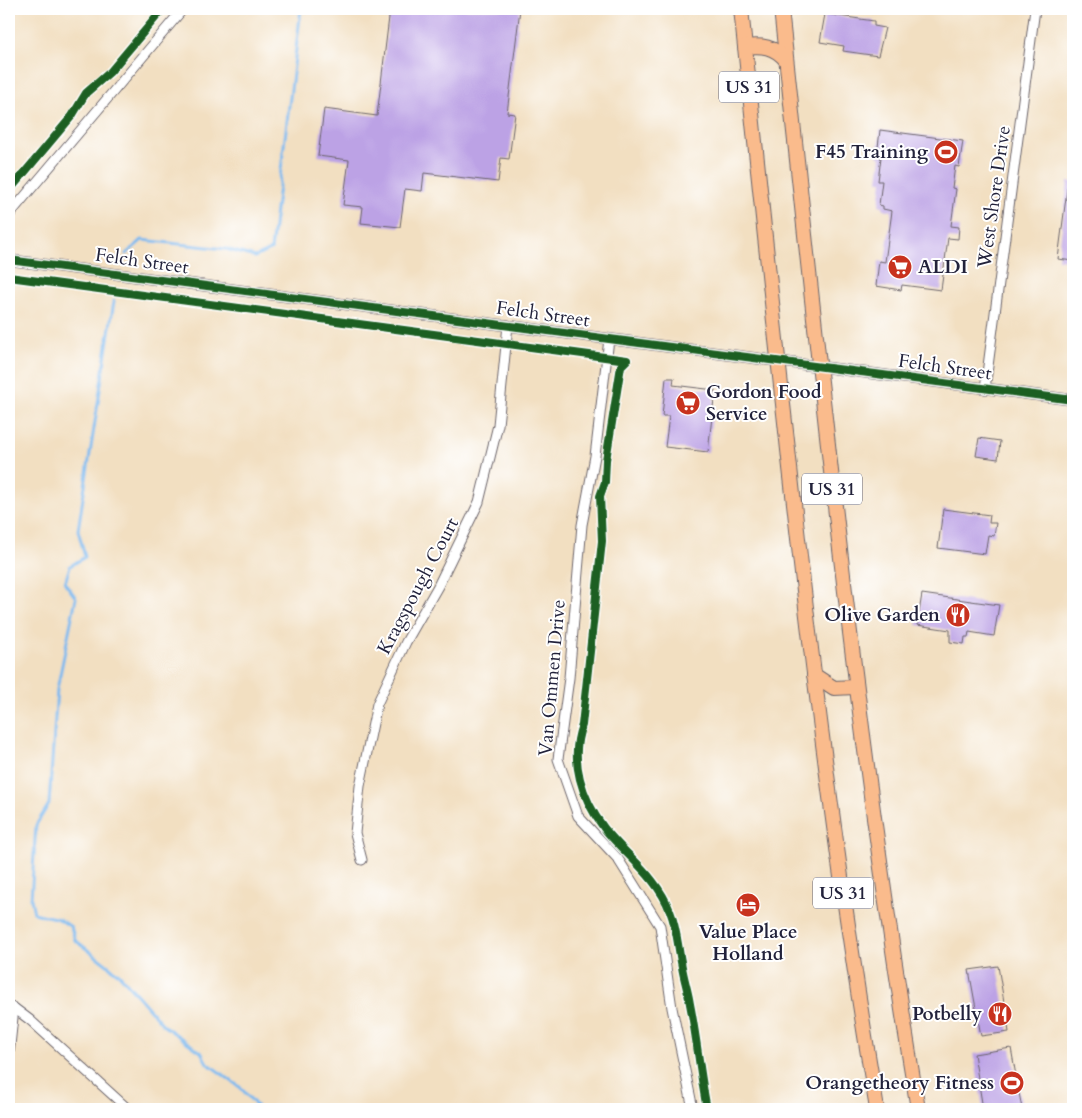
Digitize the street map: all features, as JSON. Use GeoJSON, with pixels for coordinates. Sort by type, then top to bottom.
{"type":"FeatureCollection","features":[{"type":"Feature","properties":{"kind":"highway","name":"US 31"},"geometry":{"type":"LineString","coordinates":[[741,9],[778,361],[814,675],[850,941],[877,1109]]}},
{"type":"Feature","properties":{"kind":"highway","name":"US 31"},"geometry":{"type":"LineString","coordinates":[[781,9],[855,687],[892,953],[918,1109]]}},
{"type":"Feature","properties":{"kind":"highway"},"geometry":{"type":"LineString","coordinates":[[745,47],[768,46],[775,49],[786,60]]}},
{"type":"Feature","properties":{"kind":"highway"},"geometry":{"type":"LineString","coordinates":[[814,675],[834,688],[855,687]]}},
{"type":"Feature","properties":{"kind":"street"},"geometry":{"type":"LineString","coordinates":[[9,215],[182,9]]}},
{"type":"Feature","properties":{"kind":"street","name":"West Shore Drive"},"geometry":{"type":"LineString","coordinates":[[985,389],[1035,9]]}},
{"type":"Feature","properties":{"kind":"street","name":"Felch Street"},"geometry":{"type":"LineString","coordinates":[[9,260],[1073,400]]}},
{"type":"Feature","properties":{"kind":"street","name":"Kragspough Court"},"geometry":{"type":"LineString","coordinates":[[362,860],[355,833],[360,786],[377,704],[406,642],[447,569],[479,502],[498,425],[508,325]]}},
{"type":"Feature","properties":{"kind":"street","name":"Van Ommen Drive"},"geometry":{"type":"LineString","coordinates":[[609,339],[595,456],[582,525],[569,678],[558,759],[578,816],[618,859],[660,926],[672,1008],[693,1109]]}},
{"type":"Feature","properties":{"kind":"street"},"geometry":{"type":"LineString","coordinates":[[12,1007],[30,1020],[128,1109]]}},
{"type":"Feature","properties":{"kind":"street"},"geometry":{"type":"LineString","coordinates":[[9,1055],[12,1007]]}},
{"type":"Feature","properties":{"kind":"building"},"geometry":{"type":"Polygon","coordinates":[[[390,9],[520,9],[507,113],[515,114],[509,159],[501,158],[498,182],[424,173],[422,191],[405,189],[400,227],[361,223],[363,207],[343,205],[349,160],[318,156],[324,109],[377,116],[390,9]]]}},
{"type":"Feature","properties":{"kind":"building"},"geometry":{"type":"Polygon","coordinates":[[[825,14],[874,21],[874,26],[885,28],[878,56],[843,51],[844,46],[820,42],[825,14]]]}},
{"type":"Feature","properties":{"kind":"building"},"geometry":{"type":"Polygon","coordinates":[[[880,130],[963,141],[959,167],[955,166],[952,188],[956,189],[951,226],[959,227],[958,239],[948,238],[941,290],[902,285],[901,290],[876,286],[879,261],[885,262],[892,211],[883,209],[883,206],[879,205],[882,181],[878,181],[881,157],[877,156],[880,130]]]}},
{"type":"Feature","properties":{"kind":"building"},"geometry":{"type":"Polygon","coordinates":[[[1068,182],[1073,182],[1073,261],[1058,259],[1068,182]]]}},
{"type":"Feature","properties":{"kind":"building","name":"Gordon Food Service"},"geometry":{"type":"Polygon","coordinates":[[[666,378],[674,378],[673,385],[715,390],[708,452],[665,447],[669,416],[662,416],[666,378]]]}},
{"type":"Feature","properties":{"kind":"building"},"geometry":{"type":"Polygon","coordinates":[[[979,438],[1000,441],[998,459],[976,456],[979,438]]]}},
{"type":"Feature","properties":{"kind":"building"},"geometry":{"type":"Polygon","coordinates":[[[943,509],[990,515],[989,523],[996,523],[994,536],[988,535],[985,554],[938,548],[943,509]]]}},
{"type":"Feature","properties":{"kind":"building","name":"Olive Garden"},"geometry":{"type":"Polygon","coordinates":[[[922,594],[999,605],[994,636],[969,632],[968,637],[965,637],[964,644],[950,642],[950,630],[917,625],[922,594]]]}},
{"type":"Feature","properties":{"kind":"building"},"geometry":{"type":"Polygon","coordinates":[[[998,966],[1009,1032],[981,1036],[969,970],[998,966]]]}},
{"type":"Feature","properties":{"kind":"building"},"geometry":{"type":"Polygon","coordinates":[[[1011,1048],[1022,1109],[983,1109],[974,1054],[1011,1048]]]}},
{"type":"Feature","properties":{"kind":"waterway"},"geometry":{"type":"LineString","coordinates":[[126,254],[142,240],[226,249],[255,257],[271,250],[301,9]]}},
{"type":"Feature","properties":{"kind":"waterway"},"geometry":{"type":"LineString","coordinates":[[114,301],[78,530],[85,557],[70,566],[65,583],[76,598],[57,689],[49,804],[36,825],[31,899],[34,913],[59,919],[71,927],[75,940],[119,974],[164,1026],[201,1052],[207,1063],[241,1088],[259,1109]]}},
{"type":"Feature","properties":{"kind":"cycle path"},"geometry":{"type":"LineString","coordinates":[[9,191],[72,116],[86,93],[110,72],[163,9]]}},
{"type":"Feature","properties":{"kind":"cycle path"},"geometry":{"type":"LineString","coordinates":[[9,260],[1073,400]]}},
{"type":"Feature","properties":{"kind":"cycle path"},"geometry":{"type":"LineString","coordinates":[[9,277],[627,360],[621,366],[606,460],[605,482],[600,496],[602,541],[582,725],[578,738],[577,765],[584,792],[596,817],[657,887],[670,911],[676,931],[695,1030],[707,1109]]}},
{"type":"Feature","properties":{"kind":"place","name":"F45 Training"},"geometry":{"type":"Point","coordinates":[946,152]}},
{"type":"Feature","properties":{"kind":"place","name":"ALDI"},"geometry":{"type":"Point","coordinates":[900,267]}},
{"type":"Feature","properties":{"kind":"place","name":"Gordon Food Service"},"geometry":{"type":"Point","coordinates":[688,403]}},
{"type":"Feature","properties":{"kind":"place","name":"Olive Garden"},"geometry":{"type":"Point","coordinates":[958,615]}},
{"type":"Feature","properties":{"kind":"place","name":"Value Place Holland"},"geometry":{"type":"Point","coordinates":[748,905]}},
{"type":"Feature","properties":{"kind":"place","name":"Potbelly"},"geometry":{"type":"Point","coordinates":[1000,1014]}},
{"type":"Feature","properties":{"kind":"place","name":"Orangetheory Fitness"},"geometry":{"type":"Point","coordinates":[1012,1083]}}]}
